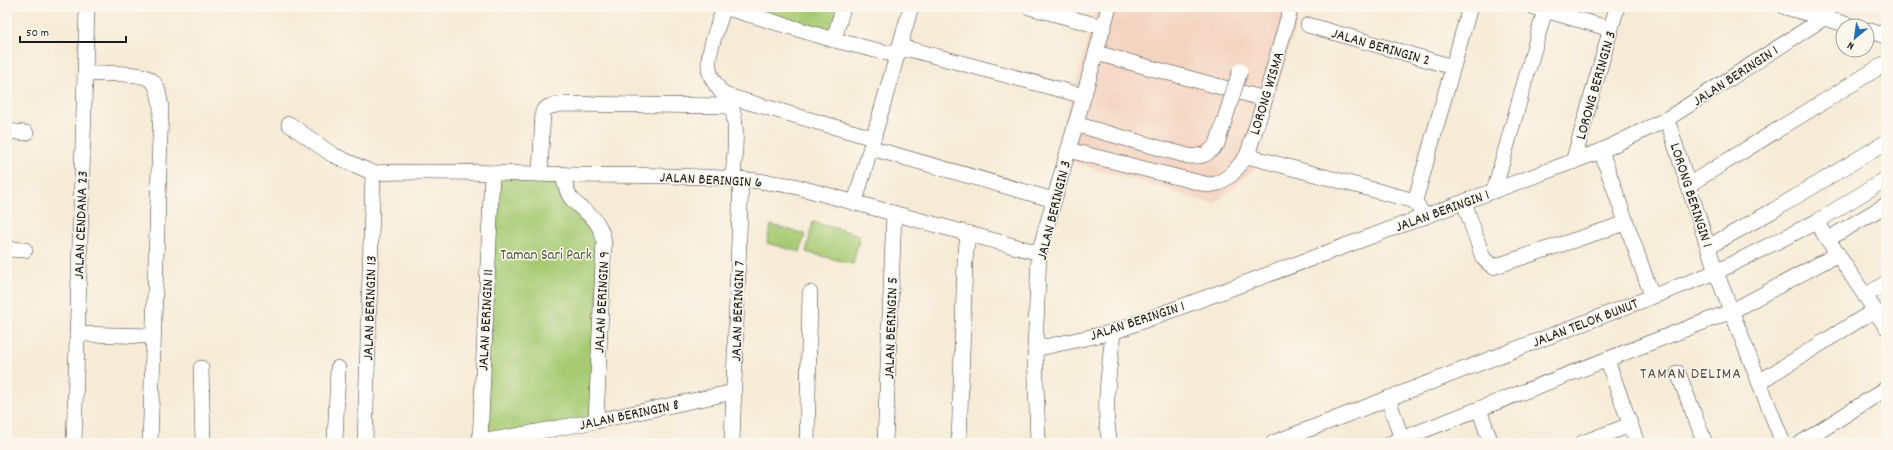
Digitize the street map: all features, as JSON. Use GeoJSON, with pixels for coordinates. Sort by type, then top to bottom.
{"type":"FeatureCollection","features":[{"type":"Feature","properties":{"kind":"street","name":"JALAN CENDANA 23"},"geometry":{"type":"LineString","coordinates":[[74,443],[87,7]]}},
{"type":"Feature","properties":{"kind":"street"},"geometry":{"type":"LineString","coordinates":[[724,7],[834,40],[887,53],[909,49],[1084,96]]}},
{"type":"Feature","properties":{"kind":"street","name":"JALAN BERINGIN 7"},"geometry":{"type":"LineString","coordinates":[[724,7],[710,55],[709,69],[711,76],[728,101],[734,120],[737,179],[732,443]]}},
{"type":"Feature","properties":{"kind":"street"},"geometry":{"type":"LineString","coordinates":[[834,40],[843,7]]}},
{"type":"Feature","properties":{"kind":"street"},"geometry":{"type":"LineString","coordinates":[[855,202],[911,7]]}},
{"type":"Feature","properties":{"kind":"street"},"geometry":{"type":"LineString","coordinates":[[1029,7],[1104,27]]}},
{"type":"Feature","properties":{"kind":"street","name":"JALAN BERINGIN 3"},"geometry":{"type":"LineString","coordinates":[[1038,443],[1035,349],[1039,253],[1109,7]]}},
{"type":"Feature","properties":{"kind":"street","name":"LORONG WISMA"},"geometry":{"type":"LineString","coordinates":[[1068,150],[1209,185],[1219,183],[1232,174],[1247,156],[1291,7]]}},
{"type":"Feature","properties":{"kind":"street"},"geometry":{"type":"LineString","coordinates":[[1424,217],[1415,201],[1470,7]]}},
{"type":"Feature","properties":{"kind":"street","name":"LORONG BERINGIN 3"},"geometry":{"type":"LineString","coordinates":[[1573,162],[1617,7]]}},
{"type":"Feature","properties":{"kind":"street"},"geometry":{"type":"LineString","coordinates":[[1785,7],[1826,13],[1836,18]]}},
{"type":"Feature","properties":{"kind":"street"},"geometry":{"type":"LineString","coordinates":[[1494,191],[1539,8],[1611,29]]}},
{"type":"Feature","properties":{"kind":"street","name":"JALAN BERINGIN 1"},"geometry":{"type":"LineString","coordinates":[[1035,349],[1113,332],[1601,151],[1667,119],[1826,13]]}},
{"type":"Feature","properties":{"kind":"street","name":"JALAN BERINGIN 2"},"geometry":{"type":"LineString","coordinates":[[1308,25],[1453,67]]}},
{"type":"Feature","properties":{"kind":"street"},"geometry":{"type":"LineString","coordinates":[[1875,33],[1886,36]]}},
{"type":"Feature","properties":{"kind":"street"},"geometry":{"type":"LineString","coordinates":[[1096,53],[1265,99]]}},
{"type":"Feature","properties":{"kind":"street"},"geometry":{"type":"LineString","coordinates":[[1688,185],[1886,63]]}},
{"type":"Feature","properties":{"kind":"street"},"geometry":{"type":"LineString","coordinates":[[1075,124],[1188,156],[1199,157],[1209,153],[1217,144],[1240,71]]}},
{"type":"Feature","properties":{"kind":"street"},"geometry":{"type":"LineString","coordinates":[[85,74],[143,76],[152,80],[157,88],[160,107],[150,443]]}},
{"type":"Feature","properties":{"kind":"street"},"geometry":{"type":"LineString","coordinates":[[540,174],[542,111],[548,107],[561,104],[728,101],[872,143],[1054,200]]}},
{"type":"Feature","properties":{"kind":"street","name":"LORONG BERINGIN 1"},"geometry":{"type":"LineString","coordinates":[[1667,119],[1716,272],[1783,443]]}},
{"type":"Feature","properties":{"kind":"street"},"geometry":{"type":"LineString","coordinates":[[289,124],[333,155],[373,173]]}},
{"type":"Feature","properties":{"kind":"street"},"geometry":{"type":"LineString","coordinates":[[7,132],[26,133]]}},
{"type":"Feature","properties":{"kind":"street"},"geometry":{"type":"LineString","coordinates":[[1708,247],[1774,210],[1886,142]]}},
{"type":"Feature","properties":{"kind":"street"},"geometry":{"type":"LineString","coordinates":[[1601,151],[1652,296]]}},
{"type":"Feature","properties":{"kind":"street"},"geometry":{"type":"LineString","coordinates":[[1247,156],[1415,201]]}},
{"type":"Feature","properties":{"kind":"street","name":"JALAN BERINGIN 6"},"geometry":{"type":"LineString","coordinates":[[373,173],[562,174],[737,179],[794,186],[1039,253]]}},
{"type":"Feature","properties":{"kind":"street","name":"JALAN BERINGIN 13"},"geometry":{"type":"LineString","coordinates":[[365,443],[373,173]]}},
{"type":"Feature","properties":{"kind":"street","name":"JALAN BERINGIN 11"},"geometry":{"type":"LineString","coordinates":[[478,443],[492,173]]}},
{"type":"Feature","properties":{"kind":"street","name":"JALAN BERINGIN 9"},"geometry":{"type":"LineString","coordinates":[[562,174],[571,198],[592,215],[599,224],[604,241],[596,421]]}},
{"type":"Feature","properties":{"kind":"street","name":"JALAN TELOK BUNUT"},"geometry":{"type":"LineString","coordinates":[[1273,443],[1716,272],[1816,222],[1886,179]]}},
{"type":"Feature","properties":{"kind":"street"},"geometry":{"type":"LineString","coordinates":[[1464,202],[1483,258],[1493,267],[1626,223]]}},
{"type":"Feature","properties":{"kind":"street"},"geometry":{"type":"LineString","coordinates":[[1828,239],[1886,205]]}},
{"type":"Feature","properties":{"kind":"street","name":"JALAN BERINGIN 5"},"geometry":{"type":"LineString","coordinates":[[885,443],[894,213]]}},
{"type":"Feature","properties":{"kind":"street"},"geometry":{"type":"LineString","coordinates":[[1816,222],[1886,327]]}},
{"type":"Feature","properties":{"kind":"street"},"geometry":{"type":"LineString","coordinates":[[959,443],[965,261],[968,233]]}},
{"type":"Feature","properties":{"kind":"street"},"geometry":{"type":"LineString","coordinates":[[7,250],[25,250]]}},
{"type":"Feature","properties":{"kind":"street"},"geometry":{"type":"LineString","coordinates":[[1388,398],[1399,442],[1479,409],[1732,311],[1838,254]]}},
{"type":"Feature","properties":{"kind":"street"},"geometry":{"type":"LineString","coordinates":[[1865,296],[1886,283]]}},
{"type":"Feature","properties":{"kind":"street"},"geometry":{"type":"LineString","coordinates":[[806,443],[810,294]]}},
{"type":"Feature","properties":{"kind":"street"},"geometry":{"type":"LineString","coordinates":[[1759,382],[1875,310]]}},
{"type":"Feature","properties":{"kind":"street"},"geometry":{"type":"LineString","coordinates":[[1110,443],[1107,430],[1106,406],[1113,332]]}},
{"type":"Feature","properties":{"kind":"street"},"geometry":{"type":"LineString","coordinates":[[77,334],[153,336]]}},
{"type":"Feature","properties":{"kind":"street"},"geometry":{"type":"LineString","coordinates":[[1607,360],[1637,443]]}},
{"type":"Feature","properties":{"kind":"street"},"geometry":{"type":"LineString","coordinates":[[201,368],[203,443]]}},
{"type":"Feature","properties":{"kind":"street"},"geometry":{"type":"LineString","coordinates":[[335,443],[338,368]]}},
{"type":"Feature","properties":{"kind":"street"},"geometry":{"type":"LineString","coordinates":[[1678,373],[1705,443]]}},
{"type":"Feature","properties":{"kind":"street"},"geometry":{"type":"LineString","coordinates":[[1801,443],[1884,390]]}},
{"type":"Feature","properties":{"kind":"street","name":"JALAN BERINGIN 8"},"geometry":{"type":"LineString","coordinates":[[478,443],[537,438],[596,421],[734,392]]}},
{"type":"Feature","properties":{"kind":"street"},"geometry":{"type":"LineString","coordinates":[[1479,409],[1491,443]]}},
{"type":"Feature","properties":{"kind":"street"},"geometry":{"type":"LineString","coordinates":[[1582,443],[1630,425]]}},
{"type":"Feature","properties":{"kind":"shaded area"},"geometry":{"type":"Polygon","coordinates":[[[1097,7],[1301,7],[1253,171],[1214,204],[1055,157],[1097,7]]]}},
{"type":"Feature","properties":{"kind":"green space"},"geometry":{"type":"Polygon","coordinates":[[[724,7],[843,7],[834,40],[724,7]]]}},
{"type":"Feature","properties":{"kind":"green space","name":"Taman Sari Park"},"geometry":{"type":"Polygon","coordinates":[[[492,176],[563,177],[598,225],[596,418],[482,440],[492,176]]]}},
{"type":"Feature","properties":{"kind":"green space"},"geometry":{"type":"Polygon","coordinates":[[[813,222],[860,235],[853,264],[806,252],[813,222]]]}},
{"type":"Feature","properties":{"kind":"green space"},"geometry":{"type":"Polygon","coordinates":[[[771,225],[805,234],[800,252],[767,243],[771,225]]]}},
{"type":"Feature","properties":{"kind":"district","name":"TAMAN DELIMA"},"geometry":{"type":"Point","coordinates":[1691,372]}}]}
